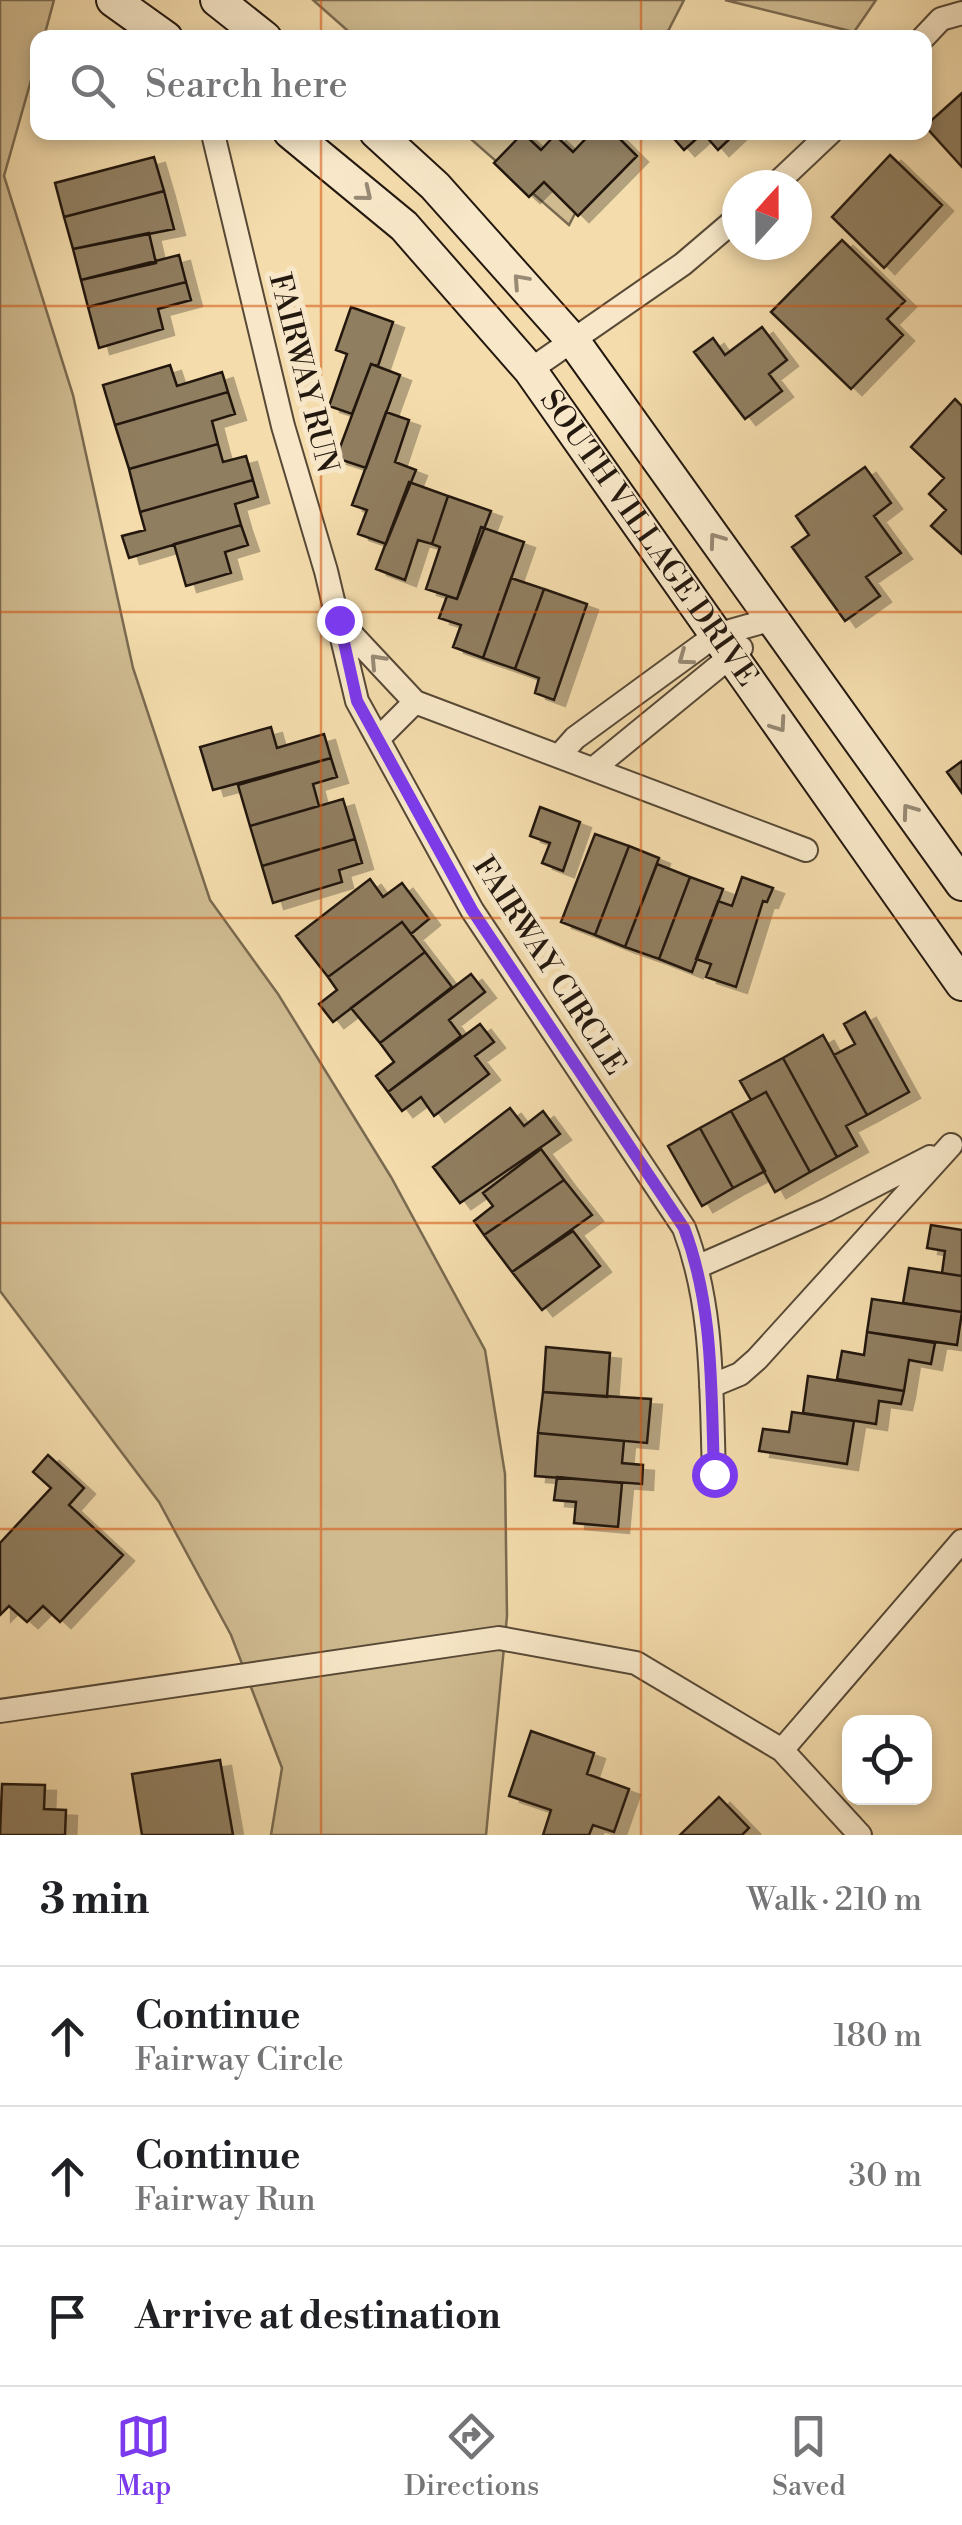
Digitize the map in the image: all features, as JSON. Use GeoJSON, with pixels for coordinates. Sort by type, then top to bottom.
{"type":"FeatureCollection","features":[{"type":"Feature","properties":{"kind":"street"},"geometry":{"type":"LineString","coordinates":[[112,0],[155,30]]}},
{"type":"Feature","properties":{"kind":"street"},"geometry":{"type":"LineString","coordinates":[[216,0],[255,30]]}},
{"type":"Feature","properties":{"kind":"street"},"geometry":{"type":"LineString","coordinates":[[931,30],[941,19],[962,13]]}},
{"type":"Feature","properties":{"kind":"street","name":"FAIRWAY RUN"},"geometry":{"type":"LineString","coordinates":[[214,140],[283,426],[339,620],[357,701],[380,737]]}},
{"type":"Feature","properties":{"kind":"street","name":"SOUTH VILLAGE DRIVE"},"geometry":{"type":"LineString","coordinates":[[300,140],[404,226],[530,370],[962,984]]}},
{"type":"Feature","properties":{"kind":"street","name":"SOUTH VILLAGE DRIVE"},"geometry":{"type":"LineString","coordinates":[[385,140],[435,186],[574,342],[962,884]]}},
{"type":"Feature","properties":{"kind":"street"},"geometry":{"type":"LineString","coordinates":[[791,170],[823,140]]}},
{"type":"Feature","properties":{"kind":"street"},"geometry":{"type":"LineString","coordinates":[[530,370],[683,264],[722,231]]}},
{"type":"Feature","properties":{"kind":"street"},"geometry":{"type":"LineString","coordinates":[[559,756],[575,738],[773,619]]}},
{"type":"Feature","properties":{"kind":"street","name":"FAIRWAY RUN"},"geometry":{"type":"LineString","coordinates":[[339,620],[415,702],[806,850]]}},
{"type":"Feature","properties":{"kind":"street"},"geometry":{"type":"LineString","coordinates":[[593,769],[724,646]]}},
{"type":"Feature","properties":{"kind":"street"},"geometry":{"type":"LineString","coordinates":[[380,737],[415,702]]}},
{"type":"Feature","properties":{"kind":"street","name":"FAIRWAY CIRCLE"},"geometry":{"type":"LineString","coordinates":[[380,737],[472,910],[684,1228],[699,1266],[711,1386],[714,1474]]}},
{"type":"Feature","properties":{"kind":"street"},"geometry":{"type":"LineString","coordinates":[[699,1266],[827,1210],[950,1145],[758,1359],[740,1374],[711,1386]]}},
{"type":"Feature","properties":{"kind":"street"},"geometry":{"type":"LineString","coordinates":[[782,1750],[962,1541]]}},
{"type":"Feature","properties":{"kind":"street"},"geometry":{"type":"LineString","coordinates":[[0,1712],[499,1638],[636,1663],[782,1750],[860,1835]]}},
{"type":"Feature","properties":{"kind":"shaded area"},"geometry":{"type":"Polygon","coordinates":[[[0,0],[54,0],[46,30],[30,30],[30,84],[4,176],[73,395],[133,668],[210,900],[278,994],[391,1177],[485,1350],[505,1474],[507,1616],[486,1835],[271,1835],[282,1768],[231,1635],[159,1502],[0,1291],[0,0]]]}},
{"type":"Feature","properties":{"kind":"shaded area"},"geometry":{"type":"Polygon","coordinates":[[[313,0],[684,0],[669,30],[347,30],[313,0]]]}},
{"type":"Feature","properties":{"kind":"shaded area"},"geometry":{"type":"Polygon","coordinates":[[[725,0],[876,0],[855,30],[725,0]]]}},
{"type":"Feature","properties":{"kind":"shaded area"},"geometry":{"type":"Polygon","coordinates":[[[472,140],[613,140],[569,225],[472,140]]]}},
{"type":"Feature","properties":{"kind":"building"},"geometry":{"type":"Polygon","coordinates":[[[962,93],[962,167],[932,134],[932,120],[962,93]]]}},
{"type":"Feature","properties":{"kind":"building"},"geometry":{"type":"Polygon","coordinates":[[[516,140],[530,140],[541,150],[550,140],[560,140],[573,152],[584,140],[621,140],[637,156],[578,216],[544,182],[529,197],[494,163],[516,140]]]}},
{"type":"Feature","properties":{"kind":"building"},"geometry":{"type":"Polygon","coordinates":[[[675,140],[695,140],[684,150],[675,140]]]}},
{"type":"Feature","properties":{"kind":"building"},"geometry":{"type":"Polygon","coordinates":[[[709,140],[729,140],[718,150],[709,140]]]}},
{"type":"Feature","properties":{"kind":"building"},"geometry":{"type":"Polygon","coordinates":[[[890,155],[942,205],[884,268],[832,217],[890,155]]]}},
{"type":"Feature","properties":{"kind":"building"},"geometry":{"type":"Polygon","coordinates":[[[154,157],[164,191],[64,217],[55,183],[154,157]]]}},
{"type":"Feature","properties":{"kind":"building"},"geometry":{"type":"Polygon","coordinates":[[[164,191],[174,229],[73,249],[64,217],[164,191]]]}},
{"type":"Feature","properties":{"kind":"building"},"geometry":{"type":"Polygon","coordinates":[[[149,233],[156,263],[81,280],[73,249],[149,233]]]}},
{"type":"Feature","properties":{"kind":"building"},"geometry":{"type":"Polygon","coordinates":[[[842,240],[905,301],[887,319],[903,335],[851,389],[771,312],[842,240]]]}},
{"type":"Feature","properties":{"kind":"building"},"geometry":{"type":"Polygon","coordinates":[[[179,255],[186,282],[88,307],[81,280],[179,255]]]}},
{"type":"Feature","properties":{"kind":"building"},"geometry":{"type":"Polygon","coordinates":[[[186,282],[191,300],[158,309],[163,329],[99,348],[88,307],[186,282]]]}},
{"type":"Feature","properties":{"kind":"building"},"geometry":{"type":"Polygon","coordinates":[[[351,307],[393,322],[378,366],[371,364],[352,414],[329,406],[347,354],[336,350],[351,307]]]}},
{"type":"Feature","properties":{"kind":"building"},"geometry":{"type":"Polygon","coordinates":[[[762,327],[787,360],[769,374],[782,391],[745,419],[694,352],[713,338],[725,355],[762,327]]]}},
{"type":"Feature","properties":{"kind":"building"},"geometry":{"type":"Polygon","coordinates":[[[371,364],[400,375],[366,468],[336,458],[371,364]]]}},
{"type":"Feature","properties":{"kind":"building"},"geometry":{"type":"Polygon","coordinates":[[[170,365],[177,386],[222,372],[228,392],[115,425],[103,385],[170,365]]]}},
{"type":"Feature","properties":{"kind":"building"},"geometry":{"type":"Polygon","coordinates":[[[228,392],[235,414],[212,421],[218,444],[129,469],[115,425],[228,392]]]}},
{"type":"Feature","properties":{"kind":"building"},"geometry":{"type":"Polygon","coordinates":[[[955,399],[962,406],[962,554],[931,526],[946,510],[929,494],[944,478],[911,447],[955,399]]]}},
{"type":"Feature","properties":{"kind":"building"},"geometry":{"type":"Polygon","coordinates":[[[386,412],[409,420],[395,462],[416,470],[386,544],[358,534],[367,510],[352,505],[386,412]]]}},
{"type":"Feature","properties":{"kind":"building"},"geometry":{"type":"Polygon","coordinates":[[[218,444],[223,462],[246,456],[253,480],[140,512],[129,469],[218,444]]]}},
{"type":"Feature","properties":{"kind":"building"},"geometry":{"type":"Polygon","coordinates":[[[865,467],[891,503],[874,516],[901,553],[866,577],[880,596],[845,621],[792,547],[809,535],[796,516],[865,467]]]}},
{"type":"Feature","properties":{"kind":"building"},"geometry":{"type":"Polygon","coordinates":[[[253,480],[258,497],[235,504],[241,525],[129,558],[122,536],[145,530],[140,512],[253,480]]]}},
{"type":"Feature","properties":{"kind":"building"},"geometry":{"type":"Polygon","coordinates":[[[409,482],[448,496],[432,544],[418,540],[405,580],[376,569],[409,482]]]}},
{"type":"Feature","properties":{"kind":"building"},"geometry":{"type":"Polygon","coordinates":[[[448,496],[491,511],[457,599],[426,589],[440,547],[432,544],[448,496]]]}},
{"type":"Feature","properties":{"kind":"building"},"geometry":{"type":"Polygon","coordinates":[[[241,525],[248,545],[225,552],[231,573],[186,586],[174,544],[241,525]]]}},
{"type":"Feature","properties":{"kind":"building"},"geometry":{"type":"Polygon","coordinates":[[[481,527],[524,542],[483,658],[453,647],[461,625],[439,618],[447,596],[457,599],[481,527]]]}},
{"type":"Feature","properties":{"kind":"building"},"geometry":{"type":"Polygon","coordinates":[[[511,578],[544,589],[515,669],[483,658],[511,578]]]}},
{"type":"Feature","properties":{"kind":"building"},"geometry":{"type":"Polygon","coordinates":[[[544,589],[587,604],[554,700],[535,693],[539,678],[515,669],[544,589]]]}},
{"type":"Feature","properties":{"kind":"building"},"geometry":{"type":"Polygon","coordinates":[[[271,727],[277,748],[324,734],[331,758],[213,790],[200,747],[271,727]]]}},
{"type":"Feature","properties":{"kind":"building"},"geometry":{"type":"Polygon","coordinates":[[[331,758],[337,777],[313,784],[319,806],[250,826],[238,785],[331,758]]]}},
{"type":"Feature","properties":{"kind":"building"},"geometry":{"type":"Polygon","coordinates":[[[962,761],[962,793],[947,772],[962,761]]]}},
{"type":"Feature","properties":{"kind":"building"},"geometry":{"type":"Polygon","coordinates":[[[343,799],[355,839],[262,866],[250,826],[343,799]]]}},
{"type":"Feature","properties":{"kind":"building"},"geometry":{"type":"Polygon","coordinates":[[[540,807],[580,822],[563,871],[542,863],[550,843],[530,836],[540,807]]]}},
{"type":"Feature","properties":{"kind":"building"},"geometry":{"type":"Polygon","coordinates":[[[595,834],[629,846],[595,935],[561,922],[595,834]]]}},
{"type":"Feature","properties":{"kind":"building"},"geometry":{"type":"Polygon","coordinates":[[[355,839],[362,863],[339,870],[342,882],[273,903],[262,866],[355,839]]]}},
{"type":"Feature","properties":{"kind":"building"},"geometry":{"type":"Polygon","coordinates":[[[629,846],[659,858],[625,947],[595,935],[629,846]]]}},
{"type":"Feature","properties":{"kind":"building"},"geometry":{"type":"Polygon","coordinates":[[[657,864],[690,877],[659,959],[625,947],[657,864]]]}},
{"type":"Feature","properties":{"kind":"building"},"geometry":{"type":"Polygon","coordinates":[[[690,877],[723,889],[692,972],[659,959],[690,877]]]}},
{"type":"Feature","properties":{"kind":"building"},"geometry":{"type":"Polygon","coordinates":[[[742,877],[773,888],[767,902],[763,901],[736,987],[706,977],[711,964],[696,959],[718,901],[732,906],[742,877]]]}},
{"type":"Feature","properties":{"kind":"building"},"geometry":{"type":"Polygon","coordinates":[[[370,879],[383,897],[402,883],[429,919],[411,934],[402,922],[328,977],[296,936],[370,879]]]}},
{"type":"Feature","properties":{"kind":"building"},"geometry":{"type":"Polygon","coordinates":[[[402,922],[425,952],[333,1022],[319,1004],[337,990],[328,977],[402,922]]]}},
{"type":"Feature","properties":{"kind":"building"},"geometry":{"type":"Polygon","coordinates":[[[425,952],[452,987],[380,1043],[351,1008],[425,952]]]}},
{"type":"Feature","properties":{"kind":"building"},"geometry":{"type":"Polygon","coordinates":[[[471,974],[485,992],[449,1020],[461,1036],[388,1092],[376,1076],[394,1062],[380,1043],[471,974]]]}},
{"type":"Feature","properties":{"kind":"building"},"geometry":{"type":"Polygon","coordinates":[[[865,1012],[909,1092],[867,1115],[834,1055],[855,1044],[844,1024],[865,1012]]]}},
{"type":"Feature","properties":{"kind":"building"},"geometry":{"type":"Polygon","coordinates":[[[480,1024],[494,1042],[475,1056],[489,1074],[434,1116],[421,1097],[402,1111],[388,1092],[480,1024]]]}},
{"type":"Feature","properties":{"kind":"building"},"geometry":{"type":"Polygon","coordinates":[[[823,1035],[867,1115],[846,1126],[857,1146],[837,1157],[783,1058],[823,1035]]]}},
{"type":"Feature","properties":{"kind":"building"},"geometry":{"type":"Polygon","coordinates":[[[783,1058],[837,1157],[810,1172],[766,1092],[751,1100],[740,1081],[783,1058]]]}},
{"type":"Feature","properties":{"kind":"building"},"geometry":{"type":"Polygon","coordinates":[[[766,1092],[810,1172],[775,1192],[731,1111],[766,1092]]]}},
{"type":"Feature","properties":{"kind":"building"},"geometry":{"type":"Polygon","coordinates":[[[510,1108],[524,1126],[543,1111],[560,1134],[460,1203],[433,1167],[510,1108]]]}},
{"type":"Feature","properties":{"kind":"building"},"geometry":{"type":"Polygon","coordinates":[[[731,1111],[765,1171],[733,1188],[700,1128],[731,1111]]]}},
{"type":"Feature","properties":{"kind":"building"},"geometry":{"type":"Polygon","coordinates":[[[700,1128],[733,1188],[702,1206],[668,1146],[700,1128]]]}},
{"type":"Feature","properties":{"kind":"building"},"geometry":{"type":"Polygon","coordinates":[[[541,1149],[564,1180],[484,1235],[474,1221],[493,1206],[483,1193],[541,1149]]]}},
{"type":"Feature","properties":{"kind":"building"},"geometry":{"type":"Polygon","coordinates":[[[564,1180],[592,1215],[512,1272],[484,1235],[564,1180]]]}},
{"type":"Feature","properties":{"kind":"building"},"geometry":{"type":"Polygon","coordinates":[[[931,1225],[962,1230],[962,1276],[942,1273],[945,1251],[927,1248],[931,1225]]]}},
{"type":"Feature","properties":{"kind":"building"},"geometry":{"type":"Polygon","coordinates":[[[573,1231],[600,1266],[542,1310],[512,1272],[573,1231]]]}},
{"type":"Feature","properties":{"kind":"building"},"geometry":{"type":"Polygon","coordinates":[[[909,1268],[962,1276],[962,1312],[903,1303],[909,1268]]]}},
{"type":"Feature","properties":{"kind":"building"},"geometry":{"type":"Polygon","coordinates":[[[872,1299],[962,1312],[957,1345],[867,1332],[872,1299]]]}},
{"type":"Feature","properties":{"kind":"building"},"geometry":{"type":"Polygon","coordinates":[[[867,1332],[935,1343],[931,1364],[909,1360],[904,1391],[837,1379],[842,1351],[864,1355],[867,1332]]]}},
{"type":"Feature","properties":{"kind":"building"},"geometry":{"type":"Polygon","coordinates":[[[546,1347],[610,1353],[607,1397],[543,1392],[546,1347]]]}},
{"type":"Feature","properties":{"kind":"building"},"geometry":{"type":"Polygon","coordinates":[[[808,1376],[904,1391],[901,1404],[879,1401],[876,1424],[803,1413],[808,1376]]]}},
{"type":"Feature","properties":{"kind":"building"},"geometry":{"type":"Polygon","coordinates":[[[543,1392],[651,1399],[647,1443],[538,1433],[543,1392]]]}},
{"type":"Feature","properties":{"kind":"building"},"geometry":{"type":"Polygon","coordinates":[[[792,1412],[854,1421],[847,1464],[759,1451],[763,1429],[789,1432],[792,1412]]]}},
{"type":"Feature","properties":{"kind":"building"},"geometry":{"type":"Polygon","coordinates":[[[538,1433],[624,1441],[622,1463],[643,1465],[642,1484],[535,1476],[538,1433]]]}},
{"type":"Feature","properties":{"kind":"building"},"geometry":{"type":"Polygon","coordinates":[[[48,1455],[84,1488],[69,1505],[123,1555],[60,1622],[43,1606],[27,1622],[9,1606],[0,1615],[0,1543],[51,1488],[33,1472],[48,1455]]]}},
{"type":"Feature","properties":{"kind":"building"},"geometry":{"type":"Polygon","coordinates":[[[557,1477],[622,1483],[618,1527],[574,1523],[576,1502],[554,1500],[557,1477]]]}},
{"type":"Feature","properties":{"kind":"building"},"geometry":{"type":"Polygon","coordinates":[[[531,1731],[594,1753],[587,1774],[629,1789],[614,1832],[593,1825],[589,1835],[543,1835],[551,1810],[509,1796],[531,1731]]]}},
{"type":"Feature","properties":{"kind":"building"},"geometry":{"type":"Polygon","coordinates":[[[220,1760],[233,1835],[142,1835],[132,1774],[220,1760]]]}},
{"type":"Feature","properties":{"kind":"building"},"geometry":{"type":"Polygon","coordinates":[[[2,1784],[45,1785],[44,1809],[66,1810],[65,1835],[0,1835],[2,1784]]]}},
{"type":"Feature","properties":{"kind":"building"},"geometry":{"type":"Polygon","coordinates":[[[719,1797],[749,1828],[742,1835],[680,1835],[719,1797]]]}},
{"type":"Feature","properties":{"kind":"route"},"geometry":{"type":"LineString","coordinates":[[339,620],[357,701],[472,910],[684,1228],[699,1266],[708,1322],[714,1474]]}}]}
